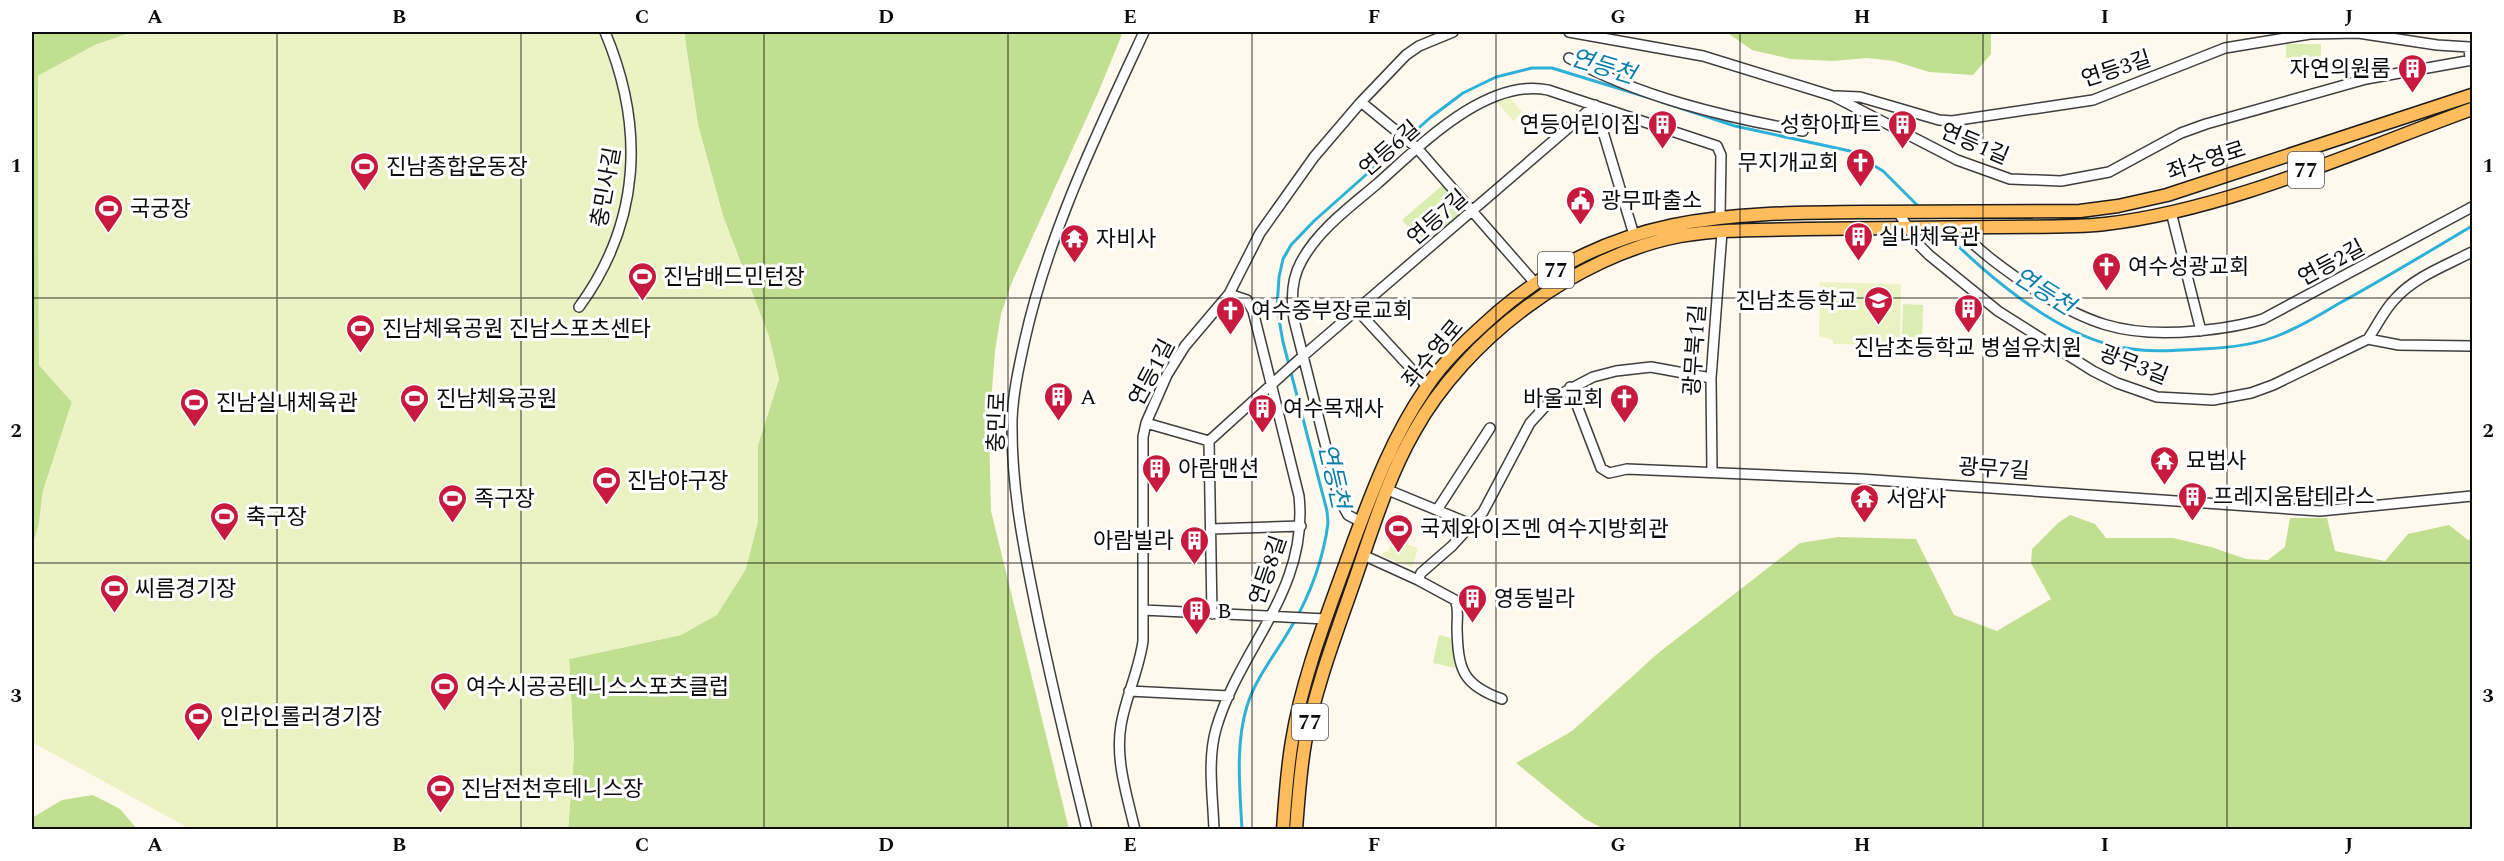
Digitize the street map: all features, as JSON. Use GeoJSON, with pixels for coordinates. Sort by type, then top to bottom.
{"type":"FeatureCollection","features":[{"type":"Feature","properties":{"kind":"main road","name":"좌수영로"},"geometry":{"type":"LineString","coordinates":[[1283,830],[1292,740],[1322,619],[1394,441],[1427,386],[1484,325],[1535,284],[1595,249],[1634,235],[1684,222],[1784,213],[2102,208],[2167,195],[2472,95]]}},
{"type":"Feature","properties":{"kind":"main road","name":"좌수영로"},"geometry":{"type":"LineString","coordinates":[[1296,830],[1301,775],[1313,707],[1363,555],[1388,490],[1415,430],[1435,399],[1466,362],[1521,312],[1580,273],[1612,257],[1663,240],[1722,232],[2103,224],[2171,212],[2237,193],[2472,109]]}},
{"type":"Feature","properties":{"kind":"main road"},"geometry":{"type":"LineString","coordinates":[[2342,138],[2348,155]]}},
{"type":"Feature","properties":{"kind":"main road"},"geometry":{"type":"LineString","coordinates":[[2102,208],[2103,224]]}},
{"type":"Feature","properties":{"kind":"main road"},"geometry":{"type":"LineString","coordinates":[[1363,517],[1378,516]]}},
{"type":"Feature","properties":{"kind":"street","name":"충민사길"},"geometry":{"type":"LineString","coordinates":[[579,307],[595,284],[612,249],[624,210],[633,141],[628,103],[619,64],[605,32]]}},
{"type":"Feature","properties":{"kind":"street","name":"충민로"},"geometry":{"type":"LineString","coordinates":[[1087,830],[1051,683],[1026,564],[1017,507],[1012,419],[1017,378],[1030,315],[1050,250],[1097,132],[1144,32]]}},
{"type":"Feature","properties":{"kind":"street","name":"연등1길"},"geometry":{"type":"LineString","coordinates":[[1135,830],[1119,761],[1120,727],[1142,651],[1142,454],[1146,423],[1167,375],[1185,346],[1229,294],[1260,233],[1314,157],[1361,102],[1406,55],[1419,46],[1453,32]]}},
{"type":"Feature","properties":{"kind":"street","name":"연등1길"},"geometry":{"type":"LineString","coordinates":[[1569,32],[1703,56],[1833,96],[1957,160],[1988,173],[2020,180],[2061,182],[2109,172],[2181,133],[2256,108],[2366,79],[2471,60]]}},
{"type":"Feature","properties":{"kind":"street","name":"연등3길"},"geometry":{"type":"LineString","coordinates":[[1833,96],[1860,97],[1939,120],[1952,121],[2093,100],[2225,48],[2310,34],[2358,33],[2437,45],[2471,45],[2471,60]]}},
{"type":"Feature","properties":{"kind":"street"},"geometry":{"type":"LineString","coordinates":[[1569,58],[1611,78],[1679,101],[1737,119],[1803,131]]}},
{"type":"Feature","properties":{"kind":"street","name":"연등6길"},"geometry":{"type":"LineString","coordinates":[[1363,517],[1348,515],[1339,500],[1303,356],[1292,300],[1294,279],[1302,260],[1327,228],[1417,148],[1463,113],[1517,90],[1540,89],[1717,146],[1721,155],[1720,217]]}},
{"type":"Feature","properties":{"kind":"street"},"geometry":{"type":"LineString","coordinates":[[1361,102],[1417,148],[1535,284]]}},
{"type":"Feature","properties":{"kind":"street"},"geometry":{"type":"LineString","coordinates":[[1595,105],[1634,235]]}},
{"type":"Feature","properties":{"kind":"street","name":"연등7길"},"geometry":{"type":"LineString","coordinates":[[1271,386],[1595,105]]}},
{"type":"Feature","properties":{"kind":"street","name":"연등2길"},"geometry":{"type":"LineString","coordinates":[[1957,227],[2002,268],[2085,318],[2115,328],[2143,333],[2201,331],[2244,325],[2284,310],[2472,207]]}},
{"type":"Feature","properties":{"kind":"street","name":"광무3길"},"geometry":{"type":"LineString","coordinates":[[1898,212],[1919,245],[1941,266],[1998,311],[2093,371],[2116,383],[2157,397],[2213,400],[2251,393],[2273,386],[2368,339]]}},
{"type":"Feature","properties":{"kind":"street"},"geometry":{"type":"LineString","coordinates":[[2171,212],[2201,331]]}},
{"type":"Feature","properties":{"kind":"street","name":"광무북1길"},"geometry":{"type":"LineString","coordinates":[[1712,472],[1711,378],[1722,232]]}},
{"type":"Feature","properties":{"kind":"street"},"geometry":{"type":"LineString","coordinates":[[2472,252],[2429,274],[2402,292],[2391,303],[2368,339],[2399,345],[2472,346]]}},
{"type":"Feature","properties":{"kind":"street","name":"연등8길"},"geometry":{"type":"LineString","coordinates":[[1214,830],[1211,774],[1214,742],[1229,696],[1272,617],[1293,566],[1301,526],[1299,496],[1251,307],[1244,298],[1229,294]]}},
{"type":"Feature","properties":{"kind":"street"},"geometry":{"type":"LineString","coordinates":[[1357,310],[1427,386]]}},
{"type":"Feature","properties":{"kind":"street"},"geometry":{"type":"LineString","coordinates":[[1418,580],[1422,573],[1473,525],[1493,497],[1530,423],[1548,402],[1570,387],[1604,374],[1645,367],[1711,378]]}},
{"type":"Feature","properties":{"kind":"street"},"geometry":{"type":"LineString","coordinates":[[1212,614],[1209,441],[1271,386]]}},
{"type":"Feature","properties":{"kind":"street","name":"광무7길"},"geometry":{"type":"LineString","coordinates":[[1570,387],[1605,472],[1627,469],[1870,479],[2320,511],[2472,496]]}},
{"type":"Feature","properties":{"kind":"street"},"geometry":{"type":"LineString","coordinates":[[1146,423],[1209,441]]}},
{"type":"Feature","properties":{"kind":"street"},"geometry":{"type":"LineString","coordinates":[[1437,510],[1490,428]]}},
{"type":"Feature","properties":{"kind":"street"},"geometry":{"type":"LineString","coordinates":[[1388,490],[1473,525]]}},
{"type":"Feature","properties":{"kind":"street"},"geometry":{"type":"LineString","coordinates":[[1211,529],[1301,526]]}},
{"type":"Feature","properties":{"kind":"street"},"geometry":{"type":"LineString","coordinates":[[1363,555],[1418,580],[1456,602],[1459,651],[1464,673],[1475,687],[1503,699]]}},
{"type":"Feature","properties":{"kind":"street"},"geometry":{"type":"LineString","coordinates":[[1143,610],[1322,619]]}},
{"type":"Feature","properties":{"kind":"street"},"geometry":{"type":"LineString","coordinates":[[1130,691],[1229,696]]}},
{"type":"Feature","properties":{"kind":"green space"},"geometry":{"type":"Polygon","coordinates":[[[32,32],[133,32],[95,45],[38,76],[39,365],[72,402],[43,491],[39,524],[32,547],[32,32]]]}},
{"type":"Feature","properties":{"kind":"green space","name":"진남체육공원"},"geometry":{"type":"Polygon","coordinates":[[[133,32],[684,32],[698,125],[723,216],[769,337],[779,379],[758,445],[758,522],[746,569],[717,615],[681,635],[569,659],[574,754],[568,829],[190,829],[32,742],[32,547],[39,524],[43,491],[72,402],[39,365],[38,76],[95,45],[133,32]]]}},
{"type":"Feature","properties":{"kind":"green space"},"geometry":{"type":"Polygon","coordinates":[[[684,32],[1123,32],[1098,93],[1012,282],[1001,314],[995,351],[989,428],[991,511],[1069,829],[568,830],[574,754],[569,659],[681,635],[758,522],[758,445],[779,379],[769,337],[723,216],[698,125],[684,32]]]}},
{"type":"Feature","properties":{"kind":"green space"},"geometry":{"type":"Polygon","coordinates":[[[1726,32],[1991,32],[1991,54],[1973,75],[1929,72],[1894,61],[1867,58],[1833,61],[1791,59],[1752,50],[1726,32]]]}},
{"type":"Feature","properties":{"kind":"green space"},"geometry":{"type":"Polygon","coordinates":[[[2286,44],[2321,44],[2321,56],[2286,58],[2286,44]]]}},
{"type":"Feature","properties":{"kind":"green space"},"geometry":{"type":"Polygon","coordinates":[[[1510,98],[1522,112],[1513,121],[1497,102],[1510,98]]]}},
{"type":"Feature","properties":{"kind":"green space"},"geometry":{"type":"Polygon","coordinates":[[[1445,183],[1463,205],[1464,211],[1424,245],[1402,220],[1445,183]]]}},
{"type":"Feature","properties":{"kind":"green space"},"geometry":{"type":"Polygon","coordinates":[[[1820,282],[1901,284],[1900,345],[1833,344],[1833,340],[1819,336],[1820,282]]]}},
{"type":"Feature","properties":{"kind":"green space"},"geometry":{"type":"Polygon","coordinates":[[[1903,304],[1923,305],[1922,343],[1902,343],[1903,304]]]}},
{"type":"Feature","properties":{"kind":"green space"},"geometry":{"type":"Polygon","coordinates":[[[2070,515],[2095,524],[2106,538],[2173,538],[2211,547],[2246,559],[2268,560],[2285,547],[2290,518],[2327,518],[2335,551],[2385,561],[2408,534],[2449,525],[2468,540],[2472,539],[2472,829],[1604,829],[1585,819],[1516,763],[1572,731],[1657,654],[1800,543],[1838,537],[1916,539],[1954,615],[1997,631],[2051,599],[2031,563],[2032,549],[2058,523],[2070,515]]]}},
{"type":"Feature","properties":{"kind":"green space","name":"국제와이즈멘 여수지방회관"},"geometry":{"type":"Polygon","coordinates":[[[1392,539],[1418,548],[1412,567],[1382,556],[1383,552],[1388,552],[1392,539]]]}},
{"type":"Feature","properties":{"kind":"green space"},"geometry":{"type":"Polygon","coordinates":[[[1439,635],[1451,638],[1455,668],[1433,663],[1439,635]]]}},
{"type":"Feature","properties":{"kind":"green space"},"geometry":{"type":"Polygon","coordinates":[[[93,795],[120,809],[137,829],[32,829],[32,818],[62,800],[93,795]]]}},
{"type":"Feature","properties":{"kind":"waterway","name":"연등천"},"geometry":{"type":"LineString","coordinates":[[1242,830],[1240,752],[1247,706],[1256,684],[1306,599],[1320,561],[1328,523],[1327,511],[1283,342],[1277,308],[1283,259],[1291,245],[1314,221],[1431,117],[1463,93],[1496,77],[1532,68],[1552,68],[1650,98]]}},
{"type":"Feature","properties":{"kind":"waterway","name":"연등천"},"geometry":{"type":"LineString","coordinates":[[1662,102],[1735,126],[1850,151],[1883,171],[1921,209]]}},
{"type":"Feature","properties":{"kind":"waterway","name":"연등천"},"geometry":{"type":"LineString","coordinates":[[1943,231],[1999,282],[2065,327],[2088,338],[2111,345],[2167,351],[2222,348],[2263,341],[2282,334],[2472,226]]}},
{"type":"Feature","properties":{"kind":"place","name":"자연의원룸"},"geometry":{"type":"Point","coordinates":[2412,94]}},
{"type":"Feature","properties":{"kind":"place","name":"연등어린이집"},"geometry":{"type":"Point","coordinates":[1662,150]}},
{"type":"Feature","properties":{"kind":"place","name":"성학아파트"},"geometry":{"type":"Point","coordinates":[1902,150]}},
{"type":"Feature","properties":{"kind":"place","name":"무지개교회"},"geometry":{"type":"Point","coordinates":[1860,188]}},
{"type":"Feature","properties":{"kind":"place","name":"진남종합운동장"},"geometry":{"type":"Point","coordinates":[365,192]}},
{"type":"Feature","properties":{"kind":"place","name":"광무파출소"},"geometry":{"type":"Point","coordinates":[1580,226]}},
{"type":"Feature","properties":{"kind":"place","name":"국궁장"},"geometry":{"type":"Point","coordinates":[109,234]}},
{"type":"Feature","properties":{"kind":"place","name":"실내체육관"},"geometry":{"type":"Point","coordinates":[1858,262]}},
{"type":"Feature","properties":{"kind":"place","name":"자비사"},"geometry":{"type":"Point","coordinates":[1075,264]}},
{"type":"Feature","properties":{"kind":"place","name":"여수성광교회"},"geometry":{"type":"Point","coordinates":[2107,292]}},
{"type":"Feature","properties":{"kind":"place","name":"진남배드민턴장"},"geometry":{"type":"Point","coordinates":[642,302]}},
{"type":"Feature","properties":{"kind":"place","name":"진남초등학교"},"geometry":{"type":"Point","coordinates":[1878,326]}},
{"type":"Feature","properties":{"kind":"place","name":"진남초등학교 병설유치원"},"geometry":{"type":"Point","coordinates":[1968,334]}},
{"type":"Feature","properties":{"kind":"place","name":"여수중부장로교회"},"geometry":{"type":"Point","coordinates":[1230,336]}},
{"type":"Feature","properties":{"kind":"place","name":"진남체육공원 진남스포츠센타"},"geometry":{"type":"Point","coordinates":[361,354]}},
{"type":"Feature","properties":{"kind":"place","name":"A"},"geometry":{"type":"Point","coordinates":[1059,422]}},
{"type":"Feature","properties":{"kind":"place","name":"진남체육공원"},"geometry":{"type":"Point","coordinates":[415,424]}},
{"type":"Feature","properties":{"kind":"place","name":"바울교회"},"geometry":{"type":"Point","coordinates":[1625,424]}},
{"type":"Feature","properties":{"kind":"place","name":"진남실내체육관"},"geometry":{"type":"Point","coordinates":[195,428]}},
{"type":"Feature","properties":{"kind":"place","name":"여수목재사"},"geometry":{"type":"Point","coordinates":[1262,434]}},
{"type":"Feature","properties":{"kind":"place","name":"묘법사"},"geometry":{"type":"Point","coordinates":[2165,486]}},
{"type":"Feature","properties":{"kind":"place","name":"아람맨션"},"geometry":{"type":"Point","coordinates":[1157,494]}},
{"type":"Feature","properties":{"kind":"place","name":"진남야구장"},"geometry":{"type":"Point","coordinates":[606,506]}},
{"type":"Feature","properties":{"kind":"place","name":"프레지움탑테라스"},"geometry":{"type":"Point","coordinates":[2192,522]}},
{"type":"Feature","properties":{"kind":"place","name":"족구장"},"geometry":{"type":"Point","coordinates":[453,524]}},
{"type":"Feature","properties":{"kind":"place","name":"서암사"},"geometry":{"type":"Point","coordinates":[1865,524]}},
{"type":"Feature","properties":{"kind":"place","name":"축구장"},"geometry":{"type":"Point","coordinates":[225,542]}},
{"type":"Feature","properties":{"kind":"place","name":"국제와이즈멘 여수지방회관"},"geometry":{"type":"Point","coordinates":[1399,554]}},
{"type":"Feature","properties":{"kind":"place","name":"아람빌라"},"geometry":{"type":"Point","coordinates":[1195,566]}},
{"type":"Feature","properties":{"kind":"place","name":"씨름경기장"},"geometry":{"type":"Point","coordinates":[114,614]}},
{"type":"Feature","properties":{"kind":"place","name":"영동빌라"},"geometry":{"type":"Point","coordinates":[1473,624]}},
{"type":"Feature","properties":{"kind":"place","name":"B"},"geometry":{"type":"Point","coordinates":[1196,636]}},
{"type":"Feature","properties":{"kind":"place","name":"여수시공공테니스스포츠클럽"},"geometry":{"type":"Point","coordinates":[445,712]}},
{"type":"Feature","properties":{"kind":"place","name":"인라인롤러경기장"},"geometry":{"type":"Point","coordinates":[199,742]}},
{"type":"Feature","properties":{"kind":"place","name":"진남전천후테니스장"},"geometry":{"type":"Point","coordinates":[440,814]}}]}
